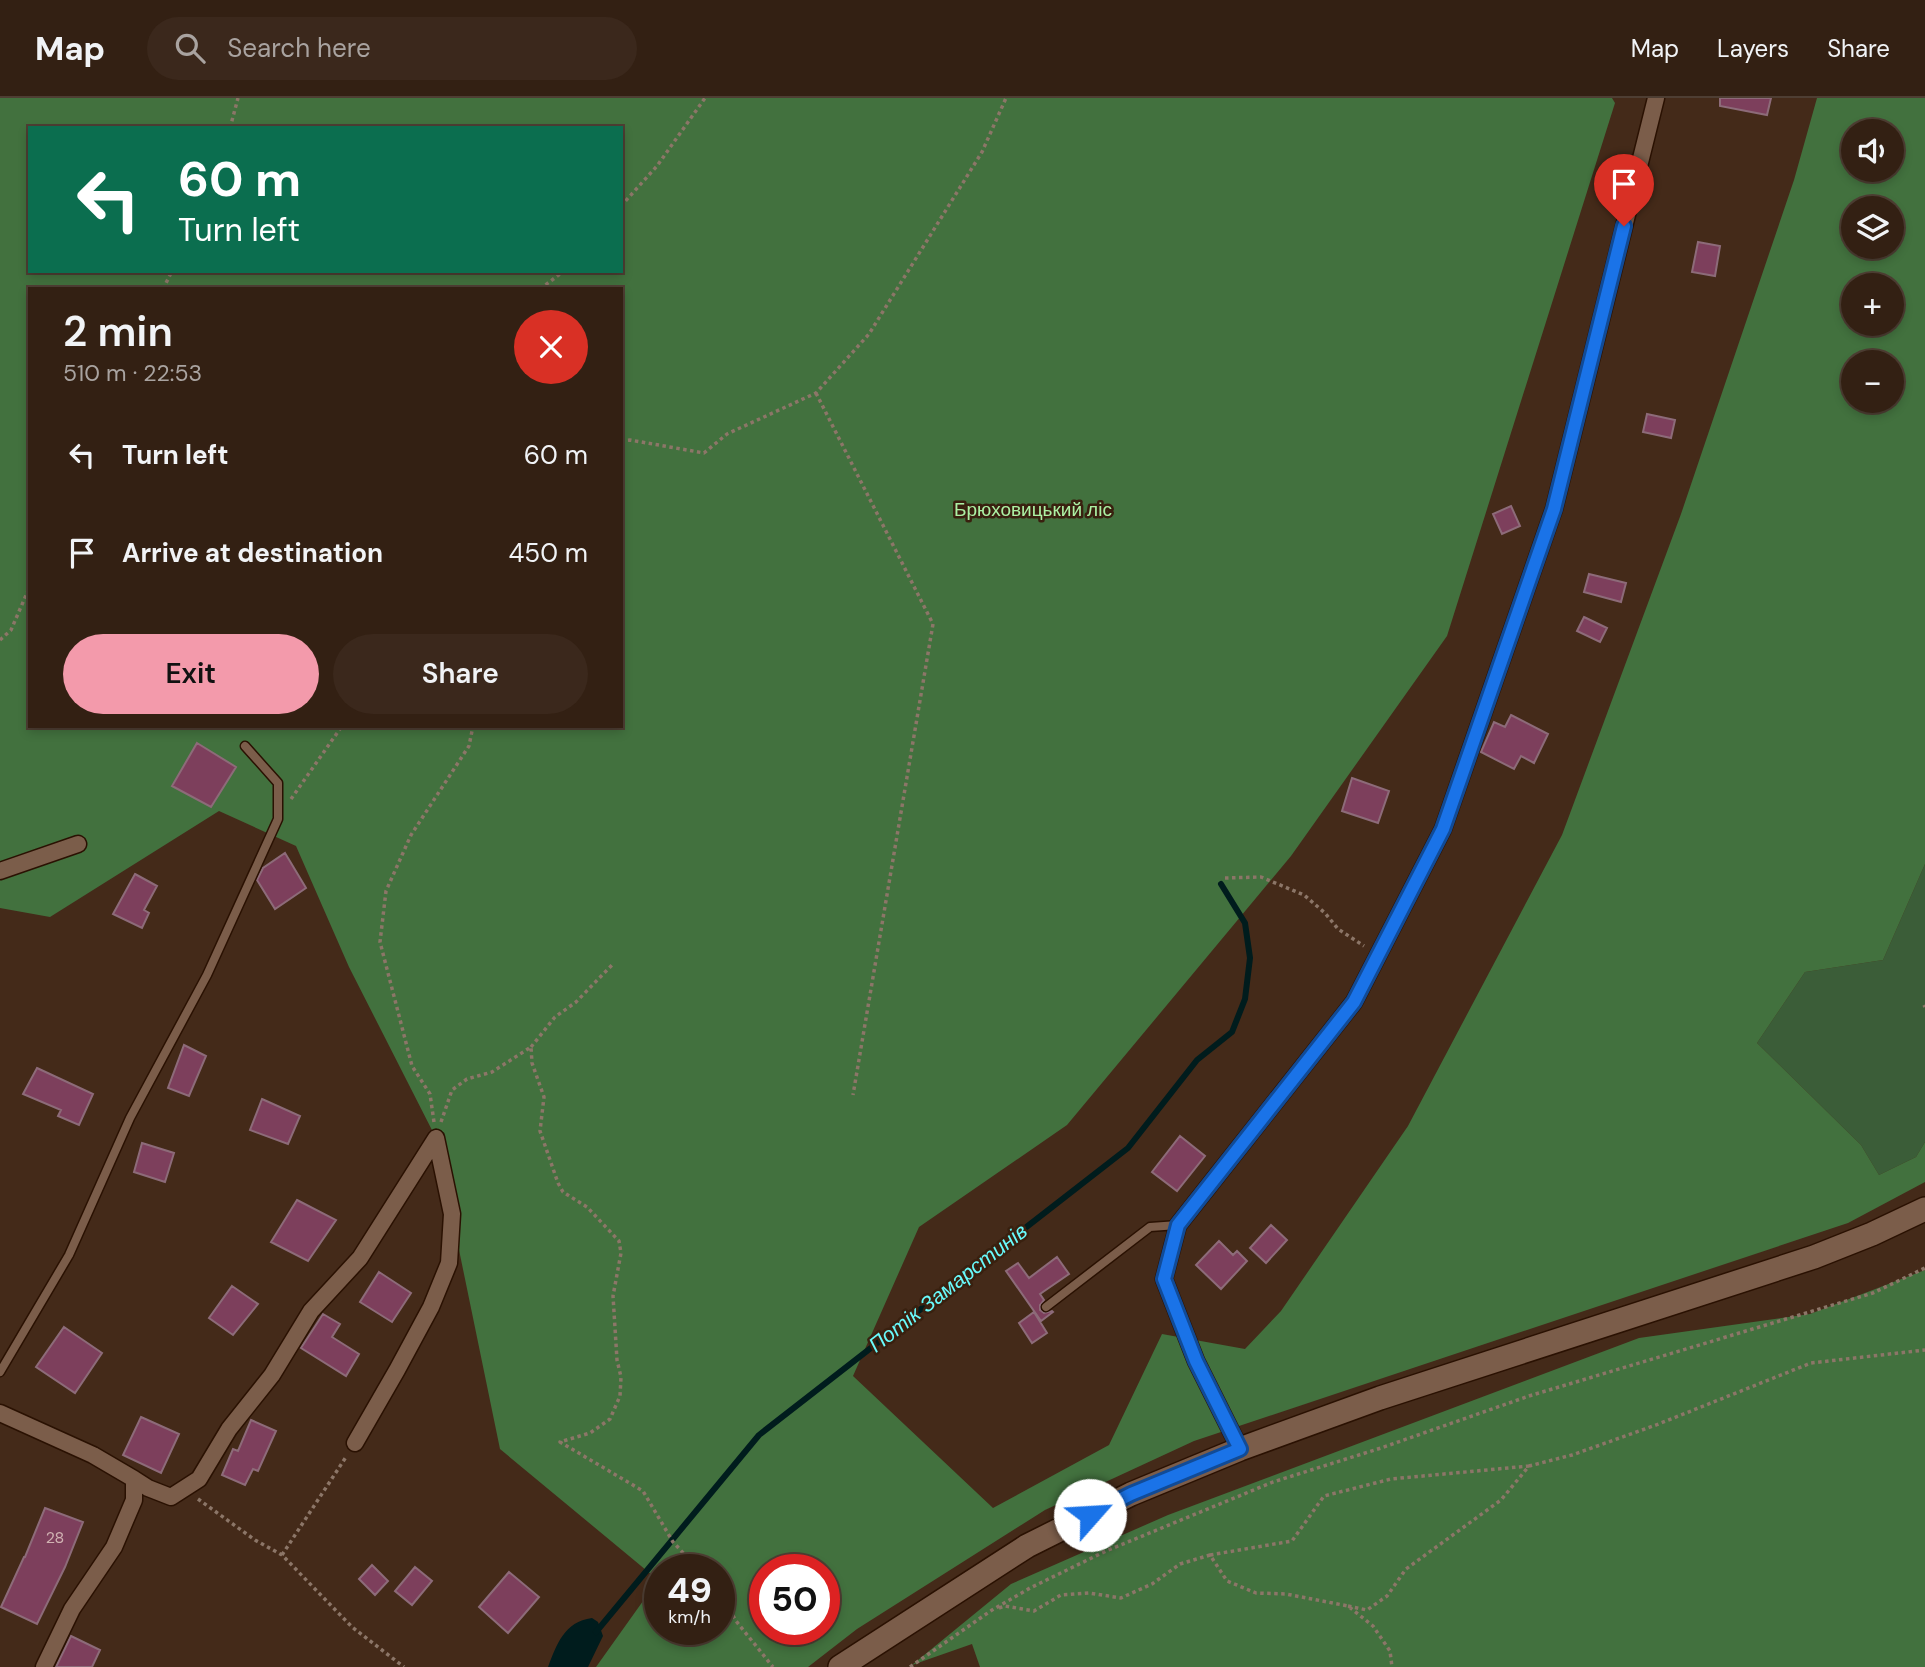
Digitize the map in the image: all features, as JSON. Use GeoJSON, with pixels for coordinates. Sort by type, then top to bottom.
{"type":"FeatureCollection","features":[{"type":"Feature","properties":{"kind":"main road"},"geometry":{"type":"LineString","coordinates":[[840,1667],[1027,1546],[1131,1494],[1240,1449],[1380,1398],[1814,1257],[1925,1209]]}},
{"type":"Feature","properties":{"kind":"street"},"geometry":{"type":"LineString","coordinates":[[1240,1449],[1196,1361],[1164,1279],[1178,1225],[1354,1002],[1443,829],[1554,509],[1656,98]]}},
{"type":"Feature","properties":{"kind":"street"},"geometry":{"type":"LineString","coordinates":[[0,871],[78,844]]}},
{"type":"Feature","properties":{"kind":"street"},"geometry":{"type":"LineString","coordinates":[[355,1443],[431,1307],[449,1263],[452,1214],[436,1138]]}},
{"type":"Feature","properties":{"kind":"street"},"geometry":{"type":"LineString","coordinates":[[0,1413],[93,1455],[148,1488],[171,1497],[184,1489],[199,1479],[229,1429],[272,1375],[311,1311],[360,1258],[436,1138]]}},
{"type":"Feature","properties":{"kind":"street"},"geometry":{"type":"LineString","coordinates":[[44,1667],[72,1609],[114,1547],[134,1500],[134,1479]]}},
{"type":"Feature","properties":{"kind":"lane"},"geometry":{"type":"LineString","coordinates":[[0,1373],[69,1255],[130,1118],[206,975],[278,819],[278,783],[245,746]]}},
{"type":"Feature","properties":{"kind":"lane"},"geometry":{"type":"LineString","coordinates":[[1046,1307],[1150,1227],[1178,1225]]}},
{"type":"Feature","properties":{"kind":"path"},"geometry":{"type":"LineString","coordinates":[[231,126],[238,98]]}},
{"type":"Feature","properties":{"kind":"path"},"geometry":{"type":"LineString","coordinates":[[623,204],[657,166],[705,98]]}},
{"type":"Feature","properties":{"kind":"path"},"geometry":{"type":"LineString","coordinates":[[623,441],[705,453],[727,434],[816,393],[869,334],[982,152],[1006,98]]}},
{"type":"Feature","properties":{"kind":"path"},"geometry":{"type":"LineString","coordinates":[[543,287],[561,273]]}},
{"type":"Feature","properties":{"kind":"path"},"geometry":{"type":"LineString","coordinates":[[816,393],[933,624],[853,1095]]}},
{"type":"Feature","properties":{"kind":"path"},"geometry":{"type":"LineString","coordinates":[[0,640],[11,630],[28,591]]}},
{"type":"Feature","properties":{"kind":"path"},"geometry":{"type":"LineString","coordinates":[[278,819],[341,728]]}},
{"type":"Feature","properties":{"kind":"path"},"geometry":{"type":"LineString","coordinates":[[436,1138],[430,1094],[412,1066],[380,942],[386,891],[411,835],[469,746],[472,728]]}},
{"type":"Feature","properties":{"kind":"path"},"geometry":{"type":"LineString","coordinates":[[1225,878],[1261,877],[1304,895],[1325,913],[1338,929],[1378,955]]}},
{"type":"Feature","properties":{"kind":"path"},"geometry":{"type":"LineString","coordinates":[[436,1138],[452,1090],[467,1079],[492,1072],[531,1047],[555,1017],[576,1002],[614,963]]}},
{"type":"Feature","properties":{"kind":"path"},"geometry":{"type":"LineString","coordinates":[[531,1047],[532,1063],[544,1097],[540,1131],[558,1183],[564,1192],[587,1208],[619,1241],[621,1253],[613,1296],[617,1360],[621,1377],[620,1396],[610,1419],[590,1433],[560,1442],[643,1491],[672,1540],[685,1554]]}},
{"type":"Feature","properties":{"kind":"path"},"geometry":{"type":"LineString","coordinates":[[910,1667],[992,1610],[1030,1588],[1106,1551],[1273,1482],[1381,1448],[1529,1396],[1873,1293],[1925,1268]]}},
{"type":"Feature","properties":{"kind":"path"},"geometry":{"type":"LineString","coordinates":[[992,1610],[1005,1606],[1034,1611],[1061,1595],[1090,1593],[1121,1598],[1152,1584],[1180,1564],[1210,1555],[1292,1541],[1324,1496],[1391,1479],[1529,1466],[1572,1455],[1656,1425],[1811,1363],[1925,1350]]}},
{"type":"Feature","properties":{"kind":"path"},"geometry":{"type":"LineString","coordinates":[[282,1555],[355,1443]]}},
{"type":"Feature","properties":{"kind":"path"},"geometry":{"type":"LineString","coordinates":[[1210,1555],[1227,1581],[1256,1593],[1286,1594],[1367,1610],[1387,1596],[1406,1569],[1501,1500],[1529,1466]]}},
{"type":"Feature","properties":{"kind":"path"},"geometry":{"type":"LineString","coordinates":[[184,1489],[246,1534],[282,1555],[352,1627],[404,1667]]}},
{"type":"Feature","properties":{"kind":"path"},"geometry":{"type":"LineString","coordinates":[[1348,1606],[1373,1626],[1390,1651],[1392,1667]]}},
{"type":"Feature","properties":{"kind":"path"},"geometry":{"type":"LineString","coordinates":[[735,1619],[773,1667]]}},
{"type":"Feature","properties":{"kind":"green space","name":"Брюховицький ліс"},"geometry":{"type":"Polygon","coordinates":[[[0,98],[1612,98],[1615,103],[1447,636],[1291,856],[1067,1125],[919,1227],[853,1376],[993,1508],[1109,1445],[1162,1334],[1245,1349],[1281,1311],[1408,1126],[1562,835],[1681,514],[1794,180],[1817,98],[1925,98],[1925,864],[1883,960],[1805,972],[1757,1043],[1861,1145],[1879,1175],[1916,1157],[1925,1142],[1925,1182],[1848,1223],[1194,1441],[1045,1510],[840,1642],[840,1554],[749,1554],[749,1645],[836,1645],[808,1667],[596,1667],[644,1600],[644,1645],[735,1645],[735,1554],[644,1554],[644,1568],[500,1449],[436,1138],[349,967],[296,846],[219,811],[50,917],[0,908],[0,98]]]}},
{"type":"Feature","properties":{"kind":"green space"},"geometry":{"type":"Polygon","coordinates":[[[1925,864],[1925,1142],[1916,1157],[1879,1175],[1861,1145],[1757,1043],[1805,972],[1883,960],[1925,864]]]}},
{"type":"Feature","properties":{"kind":"green space"},"geometry":{"type":"Polygon","coordinates":[[[1925,1270],[1925,1667],[980,1667],[972,1644],[912,1665],[1011,1584],[1168,1515],[1639,1338],[1810,1314],[1925,1270]]]}},
{"type":"Feature","properties":{"kind":"water"},"geometry":{"type":"Polygon","coordinates":[[[592,1618],[598,1622],[603,1636],[588,1667],[548,1667],[558,1642],[568,1629],[582,1620],[592,1618]]]}},
{"type":"Feature","properties":{"kind":"building"},"geometry":{"type":"Polygon","coordinates":[[[1720,98],[1771,98],[1767,115],[1720,106],[1720,98]]]}},
{"type":"Feature","properties":{"kind":"building"},"geometry":{"type":"Polygon","coordinates":[[[1698,242],[1720,246],[1715,276],[1692,272],[1698,242]]]}},
{"type":"Feature","properties":{"kind":"building"},"geometry":{"type":"Polygon","coordinates":[[[1647,414],[1675,420],[1671,438],[1643,432],[1647,414]]]}},
{"type":"Feature","properties":{"kind":"building"},"geometry":{"type":"Polygon","coordinates":[[[1511,506],[1520,526],[1502,534],[1493,514],[1511,506]]]}},
{"type":"Feature","properties":{"kind":"building"},"geometry":{"type":"Polygon","coordinates":[[[1589,574],[1626,583],[1621,602],[1584,592],[1589,574]]]}},
{"type":"Feature","properties":{"kind":"building"},"geometry":{"type":"Polygon","coordinates":[[[1584,617],[1607,628],[1600,642],[1577,631],[1584,617]]]}},
{"type":"Feature","properties":{"kind":"building"},"geometry":{"type":"Polygon","coordinates":[[[1511,715],[1548,734],[1534,763],[1521,756],[1514,769],[1481,752],[1494,722],[1505,727],[1511,715]]]}},
{"type":"Feature","properties":{"kind":"building"},"geometry":{"type":"Polygon","coordinates":[[[197,743],[236,767],[211,807],[172,786],[197,743]]]}},
{"type":"Feature","properties":{"kind":"building"},"geometry":{"type":"Polygon","coordinates":[[[1352,778],[1389,791],[1378,823],[1342,811],[1352,778]]]}},
{"type":"Feature","properties":{"kind":"building"},"geometry":{"type":"Polygon","coordinates":[[[285,853],[306,888],[275,909],[257,880],[263,868],[285,853]]]}},
{"type":"Feature","properties":{"kind":"building"},"geometry":{"type":"Polygon","coordinates":[[[135,874],[157,886],[144,910],[149,913],[142,928],[113,914],[135,874]]]}},
{"type":"Feature","properties":{"kind":"building"},"geometry":{"type":"Polygon","coordinates":[[[184,1045],[206,1056],[189,1096],[168,1088],[184,1045]]]}},
{"type":"Feature","properties":{"kind":"building"},"geometry":{"type":"Polygon","coordinates":[[[37,1068],[93,1094],[79,1125],[58,1116],[61,1110],[23,1094],[37,1068]]]}},
{"type":"Feature","properties":{"kind":"building"},"geometry":{"type":"Polygon","coordinates":[[[262,1099],[300,1116],[288,1144],[250,1130],[262,1099]]]}},
{"type":"Feature","properties":{"kind":"building"},"geometry":{"type":"Polygon","coordinates":[[[1180,1136],[1205,1156],[1177,1191],[1152,1172],[1180,1136]]]}},
{"type":"Feature","properties":{"kind":"building"},"geometry":{"type":"Polygon","coordinates":[[[142,1143],[174,1153],[165,1182],[134,1172],[142,1143]]]}},
{"type":"Feature","properties":{"kind":"building"},"geometry":{"type":"Polygon","coordinates":[[[297,1200],[336,1220],[308,1261],[271,1242],[297,1200]]]}},
{"type":"Feature","properties":{"kind":"building"},"geometry":{"type":"Polygon","coordinates":[[[1271,1225],[1287,1240],[1266,1263],[1250,1248],[1271,1225]]]}},
{"type":"Feature","properties":{"kind":"building"},"geometry":{"type":"Polygon","coordinates":[[[1219,1241],[1233,1255],[1237,1251],[1247,1261],[1221,1289],[1196,1265],[1219,1241]]]}},
{"type":"Feature","properties":{"kind":"building"},"geometry":{"type":"Polygon","coordinates":[[[1057,1257],[1069,1274],[1040,1294],[1044,1300],[1040,1310],[1044,1313],[1053,1312],[1041,1321],[1006,1271],[1018,1263],[1029,1278],[1057,1257]]]}},
{"type":"Feature","properties":{"kind":"building"},"geometry":{"type":"Polygon","coordinates":[[[379,1272],[411,1293],[392,1322],[360,1302],[379,1272]]]}},
{"type":"Feature","properties":{"kind":"building"},"geometry":{"type":"Polygon","coordinates":[[[232,1286],[258,1304],[233,1335],[209,1318],[232,1286]]]}},
{"type":"Feature","properties":{"kind":"building"},"geometry":{"type":"Polygon","coordinates":[[[1034,1312],[1047,1333],[1032,1343],[1019,1323],[1034,1312]]]}},
{"type":"Feature","properties":{"kind":"building"},"geometry":{"type":"Polygon","coordinates":[[[323,1314],[340,1324],[332,1337],[359,1354],[346,1376],[301,1348],[323,1314]]]}},
{"type":"Feature","properties":{"kind":"building"},"geometry":{"type":"Polygon","coordinates":[[[64,1327],[102,1353],[75,1393],[36,1367],[64,1327]]]}},
{"type":"Feature","properties":{"kind":"building"},"geometry":{"type":"Polygon","coordinates":[[[141,1417],[179,1434],[161,1473],[123,1455],[141,1417]]]}},
{"type":"Feature","properties":{"kind":"building"},"geometry":{"type":"Polygon","coordinates":[[[251,1420],[276,1431],[258,1471],[253,1469],[245,1485],[222,1475],[233,1449],[238,1451],[251,1420]]]}},
{"type":"Feature","properties":{"kind":"building"},"geometry":{"type":"Polygon","coordinates":[[[45,1508],[83,1522],[37,1624],[1,1607],[45,1508]]]}},
{"type":"Feature","properties":{"kind":"building"},"geometry":{"type":"Polygon","coordinates":[[[372,1565],[388,1581],[375,1595],[359,1579],[372,1565]]]}},
{"type":"Feature","properties":{"kind":"building"},"geometry":{"type":"Polygon","coordinates":[[[415,1567],[432,1581],[412,1605],[395,1591],[415,1567]]]}},
{"type":"Feature","properties":{"kind":"building"},"geometry":{"type":"Polygon","coordinates":[[[509,1572],[539,1597],[508,1633],[479,1607],[509,1572]]]}},
{"type":"Feature","properties":{"kind":"building"},"geometry":{"type":"Polygon","coordinates":[[[71,1636],[100,1650],[92,1667],[56,1667],[71,1636]]]}},
{"type":"Feature","properties":{"kind":"waterway","name":"Потік Замарстинів"},"geometry":{"type":"LineString","coordinates":[[596,1632],[759,1435],[1128,1148],[1197,1060],[1232,1032],[1245,999],[1250,958],[1245,923],[1221,884]]}},
{"type":"Feature","properties":{"kind":"route"},"geometry":{"type":"LineString","coordinates":[[1090,1515],[1131,1494],[1240,1449],[1196,1361],[1164,1279],[1178,1225],[1354,1002],[1443,829],[1554,509],[1624,226]]}}]}
